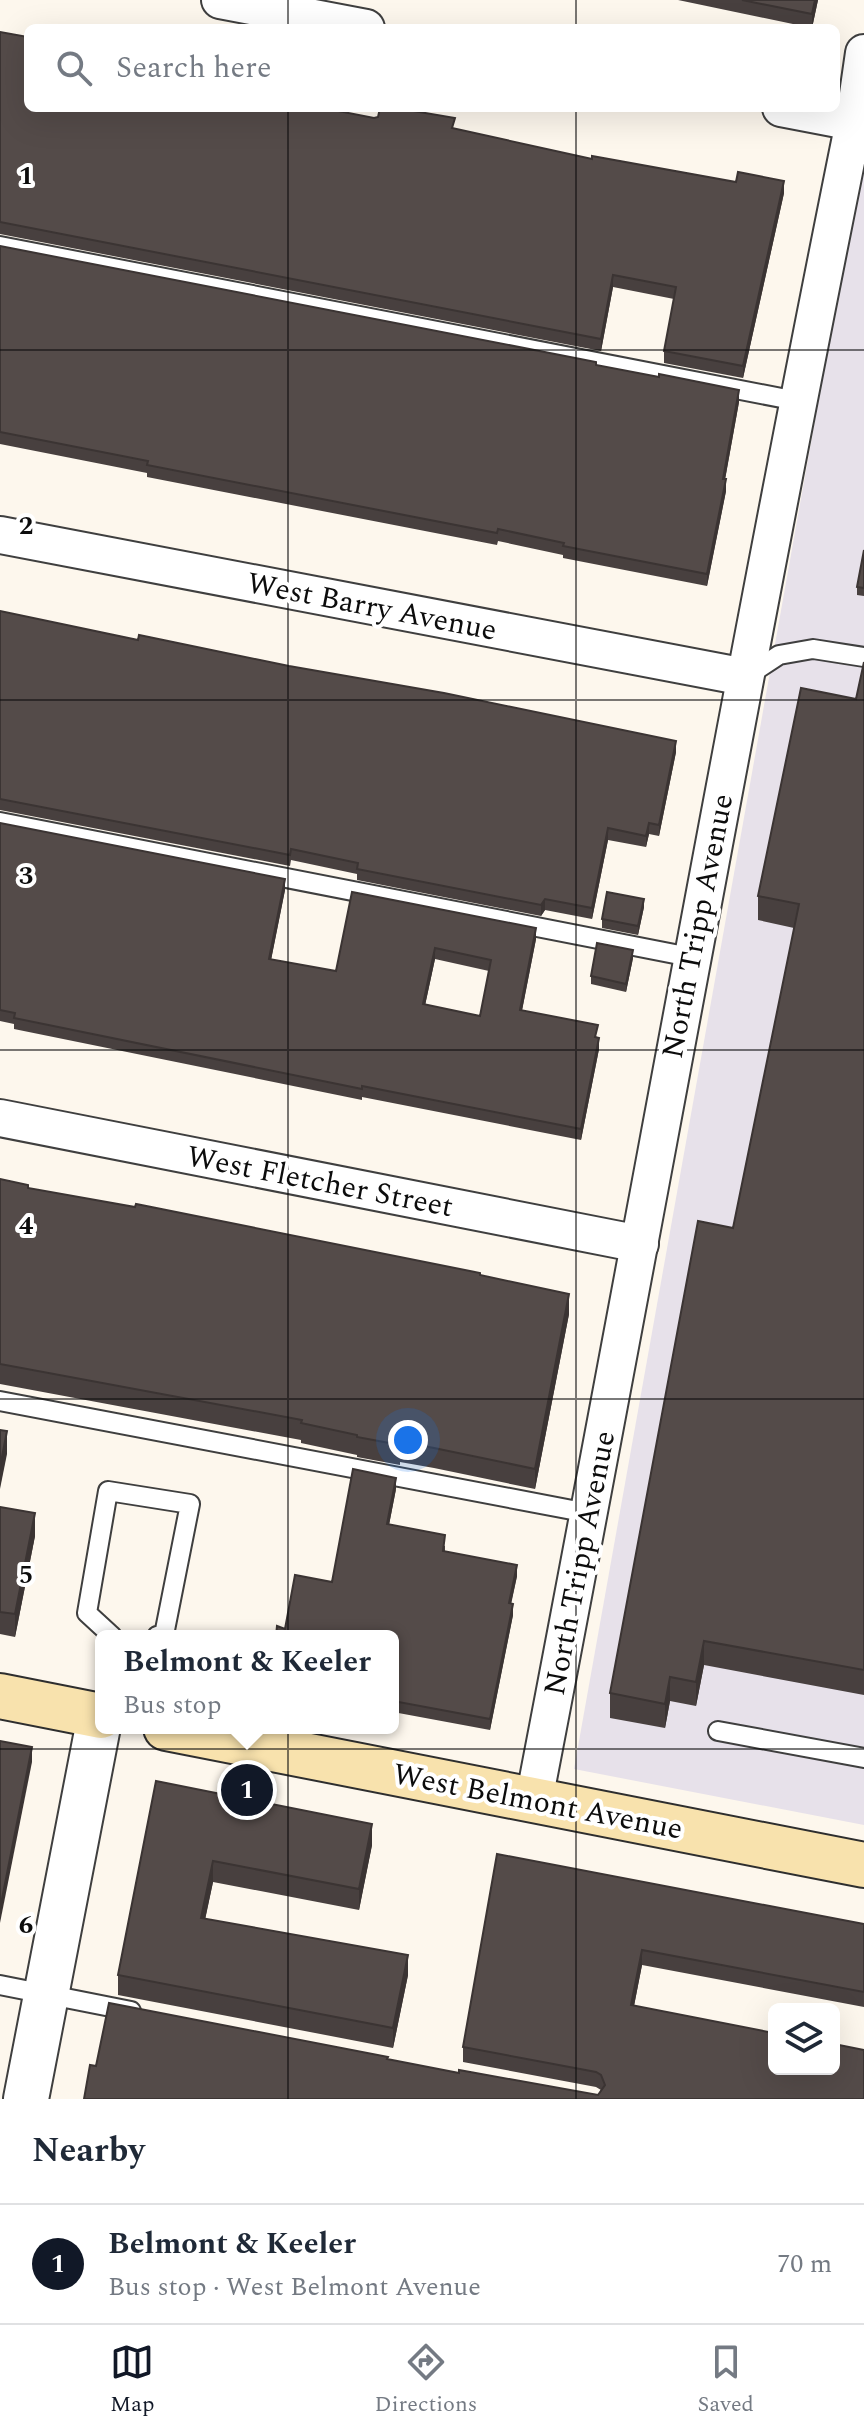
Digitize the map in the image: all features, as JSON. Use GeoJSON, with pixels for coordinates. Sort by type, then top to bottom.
{"type":"FeatureCollection","features":[{"type":"Feature","properties":{"kind":"main road"},"geometry":{"type":"LineString","coordinates":[[0,1696],[95,1713]]}},
{"type":"Feature","properties":{"kind":"main road","name":"West Belmont Avenue"},"geometry":{"type":"LineString","coordinates":[[197,1734],[864,1865]]}},
{"type":"Feature","properties":{"kind":"street"},"geometry":{"type":"LineString","coordinates":[[220,0],[345,24]]}},
{"type":"Feature","properties":{"kind":"street","name":"North Tripp Avenue"},"geometry":{"type":"LineString","coordinates":[[534,1800],[640,1244],[690,957],[854,122],[864,53]]}},
{"type":"Feature","properties":{"kind":"street"},"geometry":{"type":"LineString","coordinates":[[802,112],[854,122]]}},
{"type":"Feature","properties":{"kind":"street","name":"West Barry Avenue"},"geometry":{"type":"LineString","coordinates":[[0,535],[745,677]]}},
{"type":"Feature","properties":{"kind":"street","name":"West Fletcher Street"},"geometry":{"type":"LineString","coordinates":[[0,1118],[640,1244]]}},
{"type":"Feature","properties":{"kind":"street"},"geometry":{"type":"LineString","coordinates":[[26,2099],[97,1734]]}},
{"type":"Feature","properties":{"kind":"lane"},"geometry":{"type":"LineString","coordinates":[[0,246],[797,401]]}},
{"type":"Feature","properties":{"kind":"lane"},"geometry":{"type":"LineString","coordinates":[[745,677],[779,655],[813,649],[864,657]]}},
{"type":"Feature","properties":{"kind":"lane"},"geometry":{"type":"LineString","coordinates":[[0,822],[690,957]]}},
{"type":"Feature","properties":{"kind":"lane"},"geometry":{"type":"LineString","coordinates":[[0,1401],[588,1513]]}},
{"type":"Feature","properties":{"kind":"lane"},"geometry":{"type":"LineString","coordinates":[[105,1630],[87,1613],[108,1491],[190,1504],[165,1630]]}},
{"type":"Feature","properties":{"kind":"lane"},"geometry":{"type":"LineString","coordinates":[[718,1731],[864,1758]]}},
{"type":"Feature","properties":{"kind":"lane"},"geometry":{"type":"LineString","coordinates":[[0,1985],[151,2014]]}},
{"type":"Feature","properties":{"kind":"shaded area"},"geometry":{"type":"Polygon","coordinates":[[[864,146],[864,1825],[574,1769],[864,146]]]}},
{"type":"Feature","properties":{"kind":"building"},"geometry":{"type":"Polygon","coordinates":[[[742,0],[815,0],[812,14],[742,0]]]}},
{"type":"Feature","properties":{"kind":"building"},"geometry":{"type":"Polygon","coordinates":[[[0,32],[24,36],[24,112],[343,112],[374,118],[379,112],[420,112],[455,118],[452,128],[592,159],[592,156],[736,182],[738,172],[784,181],[743,366],[664,351],[676,287],[613,275],[601,339],[0,222],[0,32]]]}},
{"type":"Feature","properties":{"kind":"building"},"geometry":{"type":"Polygon","coordinates":[[[0,246],[596,362],[596,365],[739,390],[723,479],[726,479],[707,574],[563,546],[564,543],[498,529],[497,533],[147,465],[148,461],[0,432],[0,246]]]}},
{"type":"Feature","properties":{"kind":"building"},"geometry":{"type":"Polygon","coordinates":[[[864,550],[864,588],[857,587],[864,550]]]}},
{"type":"Feature","properties":{"kind":"building"},"geometry":{"type":"Polygon","coordinates":[[[0,611],[138,640],[139,635],[289,666],[444,693],[676,741],[659,825],[649,823],[646,836],[608,828],[592,908],[545,899],[541,905],[357,869],[358,863],[291,849],[290,855],[0,799],[0,611]]]}},
{"type":"Feature","properties":{"kind":"building"},"geometry":{"type":"Polygon","coordinates":[[[864,662],[864,1670],[704,1641],[696,1682],[670,1677],[665,1704],[610,1693],[698,1221],[733,1228],[799,904],[758,896],[801,688],[856,699],[864,662]]]}},
{"type":"Feature","properties":{"kind":"building"},"geometry":{"type":"Polygon","coordinates":[[[0,823],[285,879],[269,959],[336,971],[352,892],[536,928],[520,1010],[598,1025],[595,1037],[599,1038],[581,1129],[362,1086],[362,1089],[14,1018],[15,1013],[0,1010],[0,823]],[[435,948],[423,1004],[480,1016],[491,960],[435,948]]]}},
{"type":"Feature","properties":{"kind":"building"},"geometry":{"type":"Polygon","coordinates":[[[607,892],[644,899],[638,926],[602,919],[607,892]]]}},
{"type":"Feature","properties":{"kind":"building"},"geometry":{"type":"Polygon","coordinates":[[[597,943],[633,950],[626,984],[591,976],[597,943]]]}},
{"type":"Feature","properties":{"kind":"building"},"geometry":{"type":"Polygon","coordinates":[[[0,1179],[28,1185],[28,1188],[135,1207],[136,1204],[480,1273],[569,1294],[535,1469],[434,1448],[357,1437],[301,1423],[302,1420],[0,1364],[0,1179]]]}},
{"type":"Feature","properties":{"kind":"building"},"geometry":{"type":"Polygon","coordinates":[[[0,1430],[7,1431],[0,1467],[0,1430]]]}},
{"type":"Feature","properties":{"kind":"building"},"geometry":{"type":"Polygon","coordinates":[[[353,1469],[396,1478],[387,1524],[445,1535],[443,1551],[517,1565],[509,1603],[513,1604],[490,1719],[399,1702],[399,1630],[277,1630],[277,1626],[285,1629],[295,1575],[332,1582],[353,1469]]]}},
{"type":"Feature","properties":{"kind":"building"},"geometry":{"type":"Polygon","coordinates":[[[0,1507],[35,1513],[15,1614],[0,1612],[0,1507]]]}},
{"type":"Feature","properties":{"kind":"building"},"geometry":{"type":"Polygon","coordinates":[[[0,1741],[32,1747],[0,1909],[0,1741]]]}},
{"type":"Feature","properties":{"kind":"building"},"geometry":{"type":"Polygon","coordinates":[[[156,1781],[372,1824],[359,1889],[213,1861],[201,1918],[408,1955],[393,2028],[118,1975],[156,1781]]]}},
{"type":"Feature","properties":{"kind":"building"},"geometry":{"type":"Polygon","coordinates":[[[497,1854],[864,1924],[864,1992],[642,1950],[631,2005],[768,2032],[768,2075],[840,2075],[840,2045],[864,2050],[864,2099],[84,2099],[90,2065],[96,2066],[109,2003],[459,2073],[459,2070],[598,2095],[605,2085],[601,2075],[596,2072],[463,2047],[497,1854]]]}},
{"type":"Feature","properties":{"kind":"place","name":"Belmont & Keeler"},"geometry":{"type":"Point","coordinates":[247,1790]}}]}
